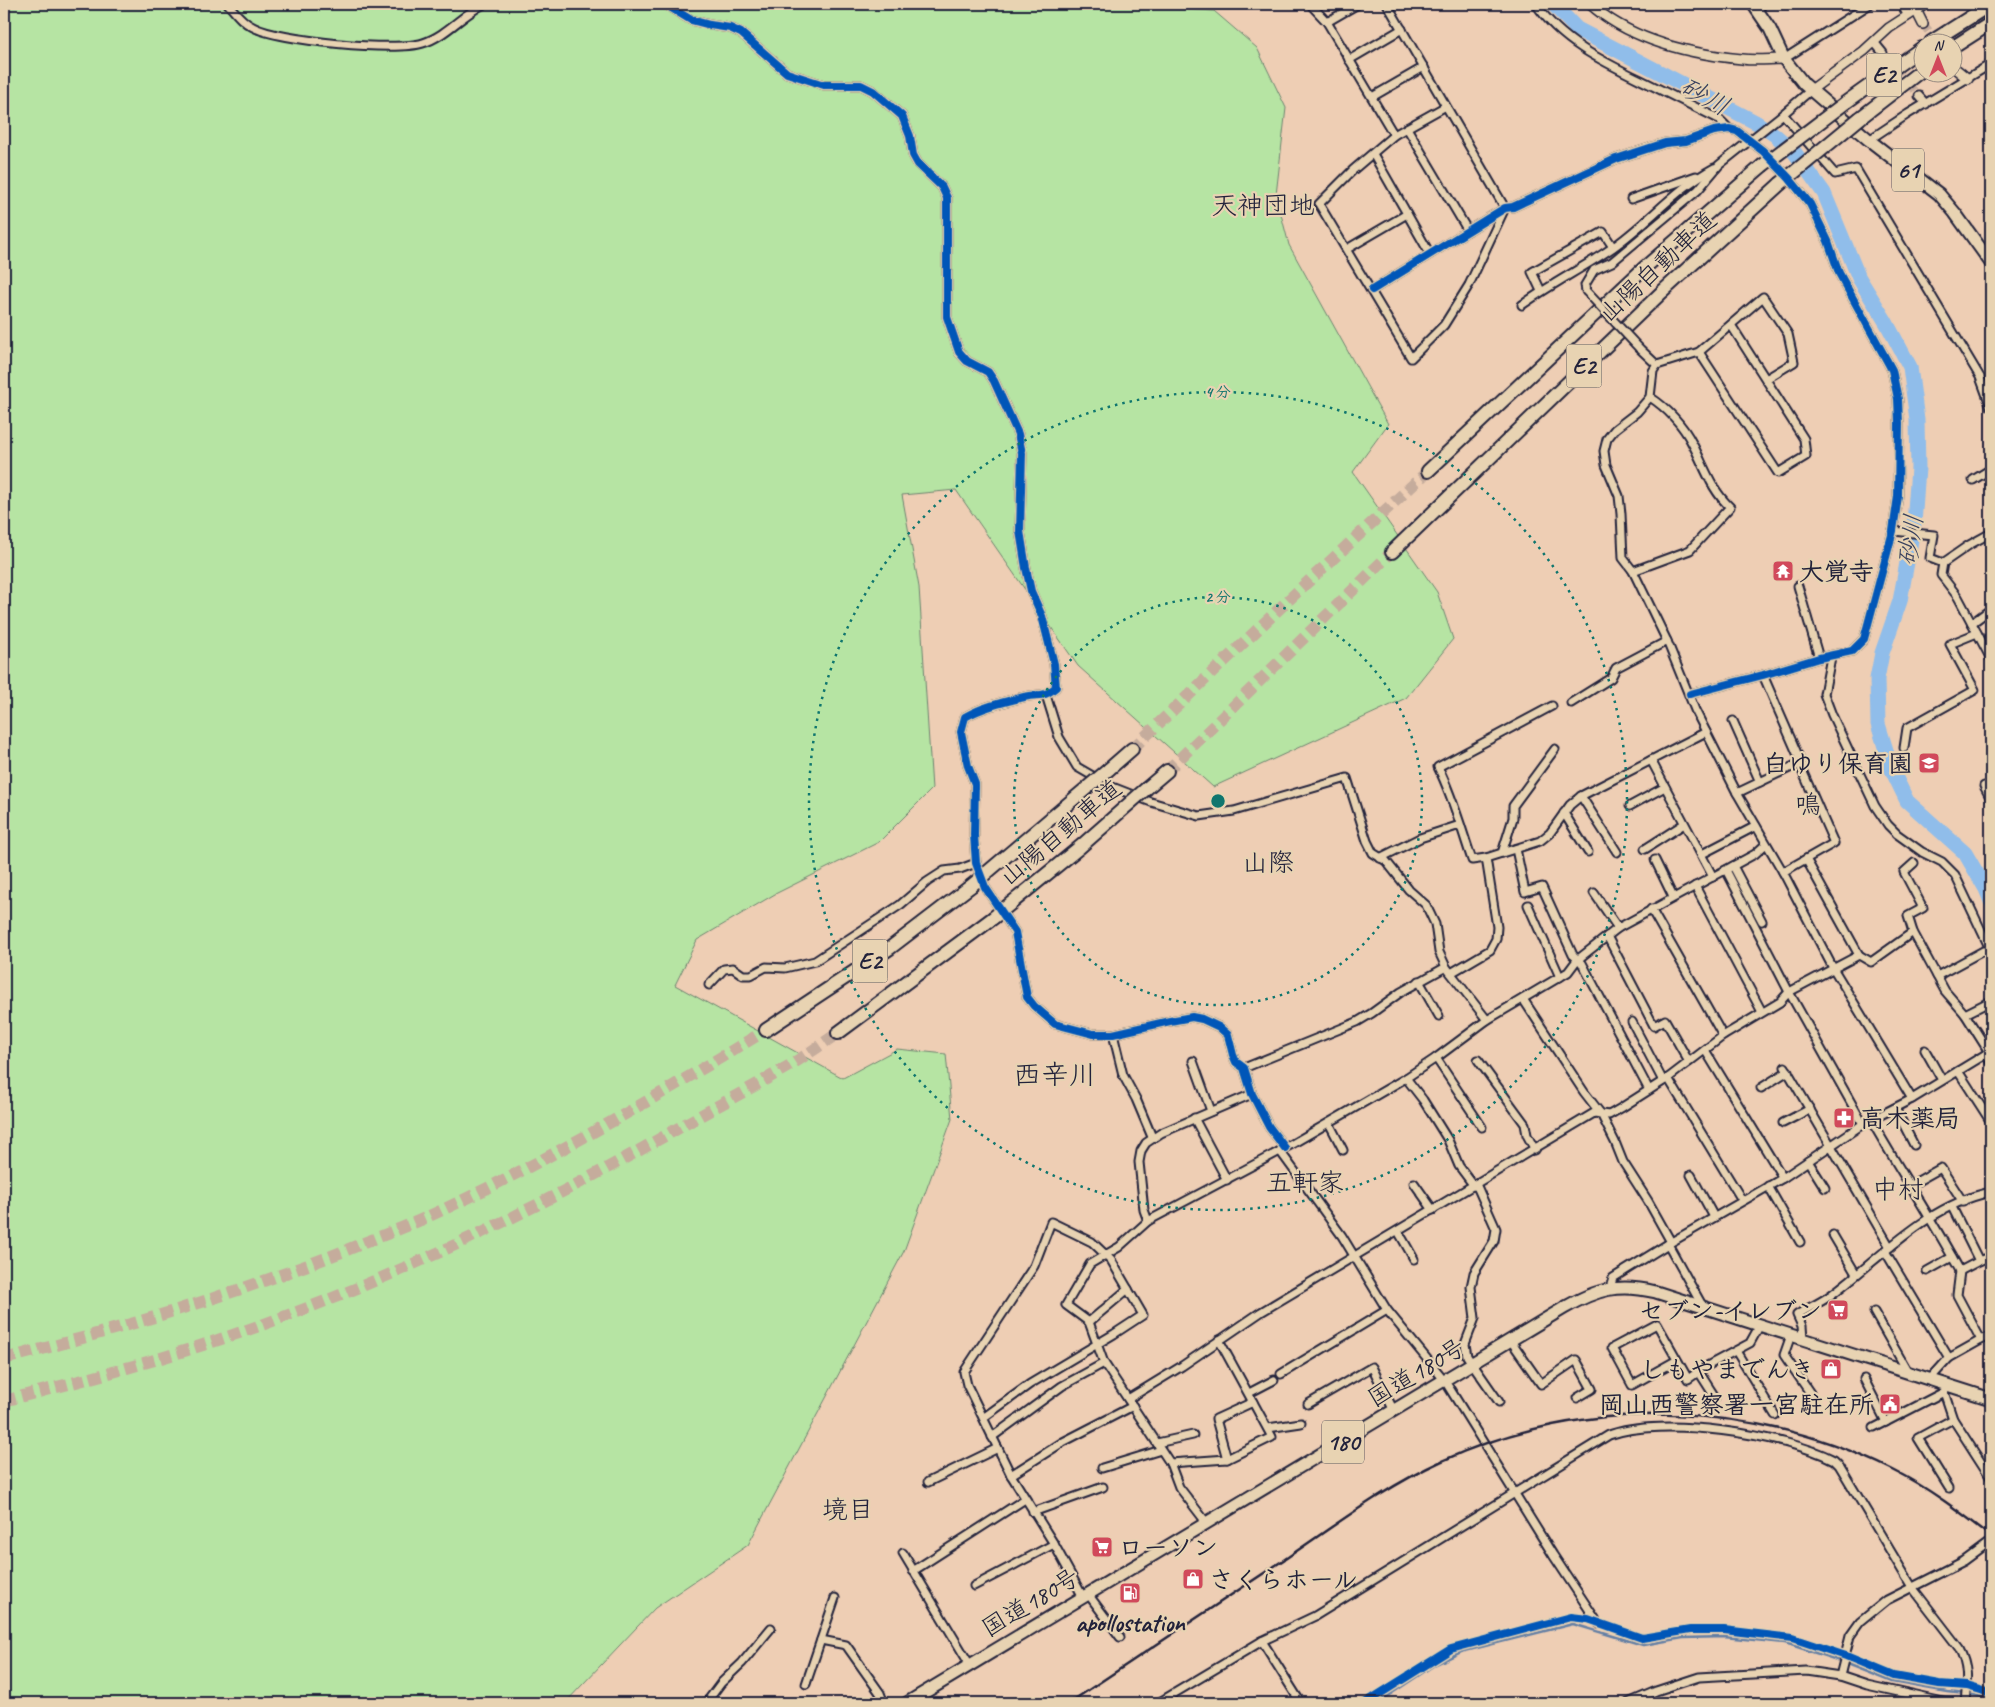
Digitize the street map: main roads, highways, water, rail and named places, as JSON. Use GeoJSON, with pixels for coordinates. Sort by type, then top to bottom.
{"type":"FeatureCollection","features":[{"type":"Feature","properties":{"kind":"highway","name":"E2"},"geometry":{"type":"LineString","coordinates":[[1947,32],[1990,4]]}},
{"type":"Feature","properties":{"kind":"highway"},"geometry":{"type":"LineString","coordinates":[[1962,41],[1991,22]]}},
{"type":"Feature","properties":{"kind":"highway","name":"山陽自動車道"},"geometry":{"type":"LineString","coordinates":[[1428,471],[1642,269],[1762,166],[1912,55]]}},
{"type":"Feature","properties":{"kind":"highway","name":"山陽自動車道"},"geometry":{"type":"LineString","coordinates":[[1392,552],[1662,292],[1780,184],[1912,78]]}},
{"type":"Feature","properties":{"kind":"highway","name":"山陽自動車道"},"geometry":{"type":"LineString","coordinates":[[766,1030],[890,948],[971,886],[1132,749]]}},
{"type":"Feature","properties":{"kind":"highway","name":"山陽自動車道"},"geometry":{"type":"LineString","coordinates":[[838,1033],[993,918],[1080,847],[1167,771]]}},
{"type":"Feature","properties":{"kind":"main road","name":"61"},"geometry":{"type":"LineString","coordinates":[[1753,4],[1770,29],[1784,59],[1804,84],[1869,140],[1939,194],[1991,263]]}},
{"type":"Feature","properties":{"kind":"main road","name":"国道180号"},"geometry":{"type":"LineString","coordinates":[[907,1703],[1582,1298],[1610,1288],[1644,1290],[1704,1307],[1930,1379],[1945,1388],[1991,1400]]}},
{"type":"Feature","properties":{"kind":"waterway","name":"砂川"},"geometry":{"type":"LineString","coordinates":[[1553,4],[1577,29],[1757,123],[1775,135],[1795,153],[1824,193],[1859,278],[1886,322],[1910,367],[1917,420],[1918,468],[1914,524],[1900,601],[1882,653],[1877,679],[1878,724],[1892,770],[1907,801],[1965,853],[1991,901]]}},
{"type":"Feature","properties":{"kind":"waterway"},"geometry":{"type":"LineString","coordinates":[[1377,1703],[1436,1664],[1461,1652],[1573,1624],[1643,1645],[1683,1638],[1724,1637],[1785,1643],[1834,1659],[1892,1682],[1974,1695],[1991,1700]]}},
{"type":"Feature","properties":{"kind":"tunnel"},"geometry":{"type":"LineString","coordinates":[[1923,24],[1929,32]]}},
{"type":"Feature","properties":{"kind":"tunnel"},"geometry":{"type":"LineString","coordinates":[[1883,53],[1919,96]]}},
{"type":"Feature","properties":{"kind":"tunnel"},"geometry":{"type":"LineString","coordinates":[[1132,749],[1298,591],[1428,471]]}},
{"type":"Feature","properties":{"kind":"tunnel"},"geometry":{"type":"LineString","coordinates":[[1167,771],[1392,552]]}},
{"type":"Feature","properties":{"kind":"tunnel"},"geometry":{"type":"LineString","coordinates":[[4,1359],[94,1335],[227,1294],[417,1222],[555,1153],[766,1030]]}},
{"type":"Feature","properties":{"kind":"tunnel"},"geometry":{"type":"LineString","coordinates":[[4,1401],[194,1348],[281,1318],[400,1270],[458,1244],[572,1187],[787,1067],[838,1033]]}},
{"type":"Feature","properties":{"kind":"railway"},"geometry":{"type":"LineString","coordinates":[[1069,1703],[1363,1506],[1402,1482],[1442,1461],[1496,1440],[1553,1425],[1610,1417],[1668,1415],[1726,1419],[1783,1430],[1839,1447],[1893,1470],[1932,1492],[1991,1536]]}},
{"type":"Feature","properties":{"kind":"place","name":"大覚寺"},"geometry":{"type":"Point","coordinates":[1783,571]}},
{"type":"Feature","properties":{"kind":"place","name":"白ゆり保育園"},"geometry":{"type":"Point","coordinates":[1929,763]}},
{"type":"Feature","properties":{"kind":"place","name":"高木薬局"},"geometry":{"type":"Point","coordinates":[1844,1118]}},
{"type":"Feature","properties":{"kind":"place","name":"セブン-イレブン"},"geometry":{"type":"Point","coordinates":[1838,1310]}},
{"type":"Feature","properties":{"kind":"place","name":"しもやまでんき"},"geometry":{"type":"Point","coordinates":[1831,1369]}},
{"type":"Feature","properties":{"kind":"place","name":"岡山西警察署一宮駐在所"},"geometry":{"type":"Point","coordinates":[1890,1404]}},
{"type":"Feature","properties":{"kind":"place","name":"ローソン"},"geometry":{"type":"Point","coordinates":[1102,1547]}},
{"type":"Feature","properties":{"kind":"place","name":"さくらホール"},"geometry":{"type":"Point","coordinates":[1193,1579]}},
{"type":"Feature","properties":{"kind":"place","name":"apollostation"},"geometry":{"type":"Point","coordinates":[1130,1593]}},
{"type":"Feature","properties":{"kind":"district","name":"天神団地"},"geometry":{"type":"Point","coordinates":[1263,205]}},
{"type":"Feature","properties":{"kind":"district","name":"鳴"},"geometry":{"type":"Point","coordinates":[1808,804]}},
{"type":"Feature","properties":{"kind":"district","name":"山際"},"geometry":{"type":"Point","coordinates":[1268,862]}},
{"type":"Feature","properties":{"kind":"district","name":"西辛川"},"geometry":{"type":"Point","coordinates":[1055,1074]}},
{"type":"Feature","properties":{"kind":"district","name":"五軒家"},"geometry":{"type":"Point","coordinates":[1305,1182]}},
{"type":"Feature","properties":{"kind":"district","name":"中村"},"geometry":{"type":"Point","coordinates":[1898,1189]}},
{"type":"Feature","properties":{"kind":"district","name":"境目"},"geometry":{"type":"Point","coordinates":[848,1509]}}]}
